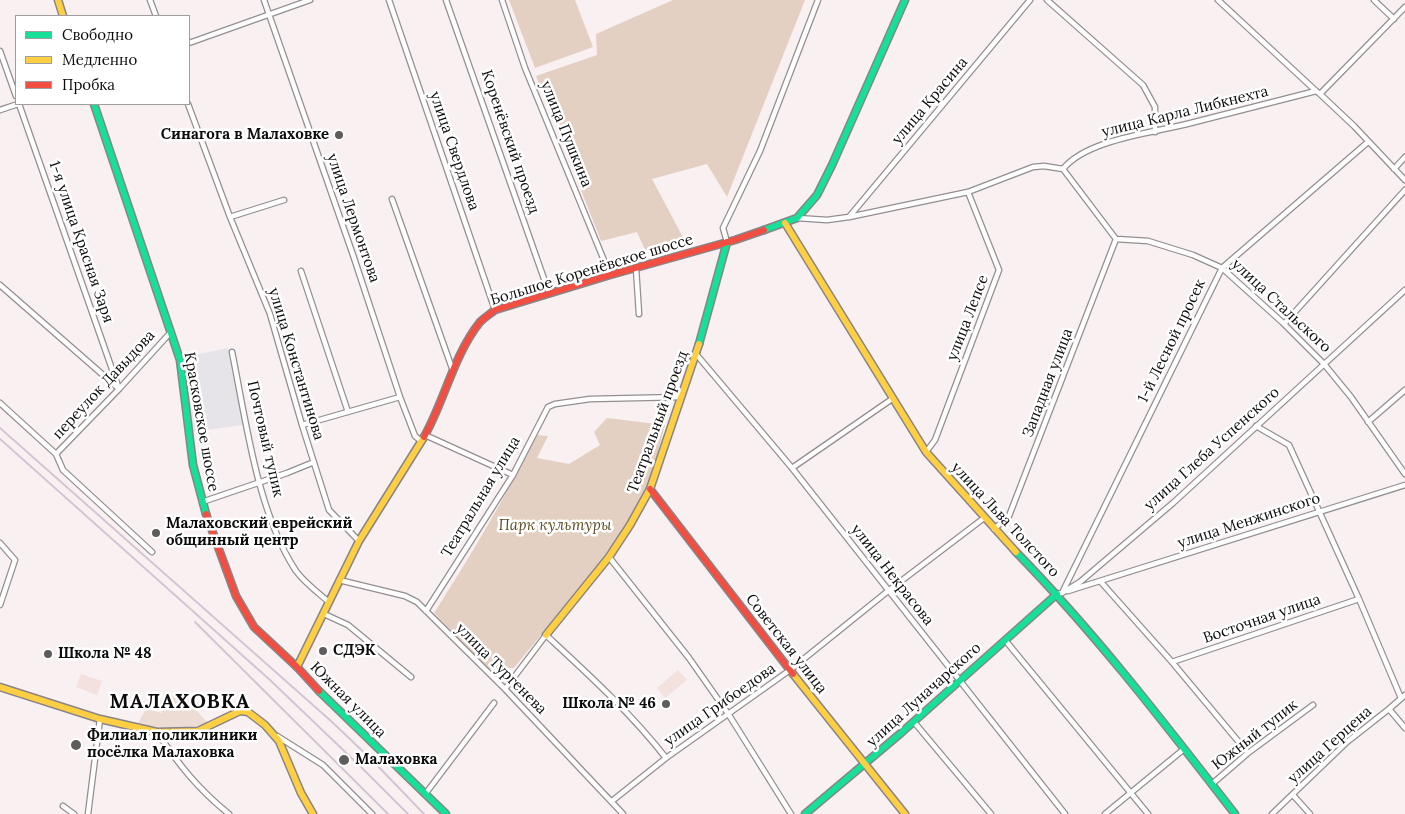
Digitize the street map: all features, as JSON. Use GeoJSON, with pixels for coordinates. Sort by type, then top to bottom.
{"type":"FeatureCollection","features":[{"type":"Feature","properties":{"kind":"street"},"geometry":{"type":"LineString","coordinates":[[58,0],[63,15]]}},
{"type":"Feature","properties":{"kind":"street"},"geometry":{"type":"LineString","coordinates":[[150,0],[156,15]]}},
{"type":"Feature","properties":{"kind":"street","name":"улица Лермонтова"},"geometry":{"type":"LineString","coordinates":[[264,0],[353,255],[400,397],[415,436],[421,442]]}},
{"type":"Feature","properties":{"kind":"street"},"geometry":{"type":"LineString","coordinates":[[190,44],[310,0]]}},
{"type":"Feature","properties":{"kind":"street","name":"улица Свердлова"},"geometry":{"type":"LineString","coordinates":[[389,0],[495,310]]}},
{"type":"Feature","properties":{"kind":"street","name":"Коренёвский проезд"},"geometry":{"type":"LineString","coordinates":[[446,0],[549,293]]}},
{"type":"Feature","properties":{"kind":"street","name":"улица Пушкина"},"geometry":{"type":"LineString","coordinates":[[502,0],[525,68],[610,275]]}},
{"type":"Feature","properties":{"kind":"street"},"geometry":{"type":"LineString","coordinates":[[727,242],[723,228],[760,151],[818,0]]}},
{"type":"Feature","properties":{"kind":"street","name":"Большое Коренёвское шоссе"},"geometry":{"type":"LineString","coordinates":[[297,667],[359,541],[425,435],[463,348],[481,321],[495,310],[727,242],[797,218],[817,195],[832,166],[906,0]]}},
{"type":"Feature","properties":{"kind":"street","name":"улица Красина"},"geometry":{"type":"LineString","coordinates":[[849,218],[1030,0]]}},
{"type":"Feature","properties":{"kind":"street"},"geometry":{"type":"LineString","coordinates":[[1047,0],[1143,86],[1155,107],[1155,132]]}},
{"type":"Feature","properties":{"kind":"street"},"geometry":{"type":"LineString","coordinates":[[1218,0],[1354,126],[1405,180]]}},
{"type":"Feature","properties":{"kind":"street"},"geometry":{"type":"LineString","coordinates":[[1374,0],[1394,19]]}},
{"type":"Feature","properties":{"kind":"street"},"geometry":{"type":"LineString","coordinates":[[1318,92],[1405,7]]}},
{"type":"Feature","properties":{"kind":"street"},"geometry":{"type":"LineString","coordinates":[[0,51],[15,93]]}},
{"type":"Feature","properties":{"kind":"street","name":"улица Карла Либкнехта"},"geometry":{"type":"LineString","coordinates":[[1063,169],[1068,162],[1101,145],[1126,136],[1155,132],[1318,92]]}},
{"type":"Feature","properties":{"kind":"street"},"geometry":{"type":"LineString","coordinates":[[0,110],[15,105]]}},
{"type":"Feature","properties":{"kind":"street","name":"1-я улица Красная Заря"},"geometry":{"type":"LineString","coordinates":[[18,105],[120,389]]}},
{"type":"Feature","properties":{"kind":"street","name":"Красковское шоссе"},"geometry":{"type":"LineString","coordinates":[[94,105],[180,360],[193,465],[202,502],[244,613],[257,630],[297,667]]}},
{"type":"Feature","properties":{"kind":"street","name":"улица Константинова"},"geometry":{"type":"LineString","coordinates":[[188,105],[230,217],[270,314],[329,510],[359,541]]}},
{"type":"Feature","properties":{"kind":"street","name":"1-й Лесной просек"},"geometry":{"type":"LineString","coordinates":[[1060,593],[1222,268],[1368,142]]}},
{"type":"Feature","properties":{"kind":"street"},"geometry":{"type":"LineString","coordinates":[[1394,169],[1405,157]]}},
{"type":"Feature","properties":{"kind":"street"},"geometry":{"type":"LineString","coordinates":[[797,218],[827,220],[849,218],[968,192],[1033,167],[1044,166],[1063,169],[1116,239]]}},
{"type":"Feature","properties":{"kind":"street"},"geometry":{"type":"LineString","coordinates":[[1284,324],[1405,190]]}},
{"type":"Feature","properties":{"kind":"street","name":"улица Лепсе"},"geometry":{"type":"LineString","coordinates":[[926,452],[935,440],[999,270],[968,192]]}},
{"type":"Feature","properties":{"kind":"street"},"geometry":{"type":"LineString","coordinates":[[392,199],[453,372]]}},
{"type":"Feature","properties":{"kind":"street"},"geometry":{"type":"LineString","coordinates":[[230,217],[284,200]]}},
{"type":"Feature","properties":{"kind":"street","name":"улица Льва Толстого"},"geometry":{"type":"LineString","coordinates":[[785,223],[926,452],[994,529],[1060,593],[1235,814]]}},
{"type":"Feature","properties":{"kind":"street","name":"улица Стальского"},"geometry":{"type":"LineString","coordinates":[[1116,239],[1148,241],[1193,255],[1222,268],[1284,324],[1324,364],[1405,474]]}},
{"type":"Feature","properties":{"kind":"street","name":"Западная улица"},"geometry":{"type":"LineString","coordinates":[[994,529],[1009,516],[1116,239]]}},
{"type":"Feature","properties":{"kind":"street","name":"Театральный проезд"},"geometry":{"type":"LineString","coordinates":[[504,689],[609,557],[650,489],[696,354],[727,242]]}},
{"type":"Feature","properties":{"kind":"street"},"geometry":{"type":"LineString","coordinates":[[636,268],[639,314]]}},
{"type":"Feature","properties":{"kind":"street"},"geometry":{"type":"LineString","coordinates":[[301,271],[348,412]]}},
{"type":"Feature","properties":{"kind":"street"},"geometry":{"type":"LineString","coordinates":[[0,285],[120,389]]}},
{"type":"Feature","properties":{"kind":"street","name":"улица Глеба Успенского"},"geometry":{"type":"LineString","coordinates":[[1060,593],[1080,582],[1173,503],[1405,290]]}},
{"type":"Feature","properties":{"kind":"street","name":"переулок Давыдова"},"geometry":{"type":"LineString","coordinates":[[56,454],[120,389],[171,332]]}},
{"type":"Feature","properties":{"kind":"street","name":"Почтовый тупик"},"geometry":{"type":"LineString","coordinates":[[232,352],[259,482],[275,530],[296,571],[307,584],[329,602]]}},
{"type":"Feature","properties":{"kind":"street","name":"улица Некрасова"},"geometry":{"type":"LineString","coordinates":[[696,354],[792,468],[1065,814]]}},
{"type":"Feature","properties":{"kind":"street"},"geometry":{"type":"LineString","coordinates":[[1368,422],[1405,390]]}},
{"type":"Feature","properties":{"kind":"street"},"geometry":{"type":"LineString","coordinates":[[302,425],[400,397]]}},
{"type":"Feature","properties":{"kind":"street","name":"Театральная улица"},"geometry":{"type":"LineString","coordinates":[[426,611],[513,475],[548,407],[555,404],[590,399],[681,397]]}},
{"type":"Feature","properties":{"kind":"street"},"geometry":{"type":"LineString","coordinates":[[792,468],[892,399]]}},
{"type":"Feature","properties":{"kind":"street"},"geometry":{"type":"LineString","coordinates":[[0,403],[56,454],[63,470],[152,552]]}},
{"type":"Feature","properties":{"kind":"street"},"geometry":{"type":"LineString","coordinates":[[1256,426],[1289,445],[1403,696]]}},
{"type":"Feature","properties":{"kind":"street"},"geometry":{"type":"LineString","coordinates":[[425,435],[513,475]]}},
{"type":"Feature","properties":{"kind":"street"},"geometry":{"type":"LineString","coordinates":[[202,502],[314,462]]}},
{"type":"Feature","properties":{"kind":"street","name":"улица Менжинского"},"geometry":{"type":"LineString","coordinates":[[1101,582],[1405,485]]}},
{"type":"Feature","properties":{"kind":"street","name":"Советская улица"},"geometry":{"type":"LineString","coordinates":[[650,489],[790,670],[905,814]]}},
{"type":"Feature","properties":{"kind":"street","name":"улица Грибоедова"},"geometry":{"type":"LineString","coordinates":[[612,800],[666,758],[790,670],[888,591],[984,518]]}},
{"type":"Feature","properties":{"kind":"street"},"geometry":{"type":"LineString","coordinates":[[0,543],[16,560],[0,605]]}},
{"type":"Feature","properties":{"kind":"street"},"geometry":{"type":"LineString","coordinates":[[609,557],[689,658],[729,715],[792,814]]}},
{"type":"Feature","properties":{"kind":"street","name":"улица Тургенева"},"geometry":{"type":"LineString","coordinates":[[339,580],[405,596],[417,602],[612,800],[623,814]]}},
{"type":"Feature","properties":{"kind":"street"},"geometry":{"type":"LineString","coordinates":[[1060,593],[1101,582],[1172,662],[1248,753]]}},
{"type":"Feature","properties":{"kind":"street","name":"улица Луначарского"},"geometry":{"type":"LineString","coordinates":[[805,814],[866,764],[959,680],[1060,593]]}},
{"type":"Feature","properties":{"kind":"street","name":"Восточная улица"},"geometry":{"type":"LineString","coordinates":[[1172,662],[1359,599]]}},
{"type":"Feature","properties":{"kind":"street"},"geometry":{"type":"LineString","coordinates":[[324,614],[348,625],[412,677]]}},
{"type":"Feature","properties":{"kind":"street"},"geometry":{"type":"LineString","coordinates":[[546,635],[601,686],[650,736],[666,758]]}},
{"type":"Feature","properties":{"kind":"street"},"geometry":{"type":"LineString","coordinates":[[1006,640],[1148,814]]}},
{"type":"Feature","properties":{"kind":"street","name":"Южная улица"},"geometry":{"type":"LineString","coordinates":[[297,667],[318,690],[446,814]]}},
{"type":"Feature","properties":{"kind":"street"},"geometry":{"type":"LineString","coordinates":[[0,687],[100,719],[157,732],[198,731],[244,711],[253,714],[274,734],[323,764],[372,814]]}},
{"type":"Feature","properties":{"kind":"street","name":"улица Герцена"},"geometry":{"type":"LineString","coordinates":[[1272,814],[1347,742],[1403,696]]}},
{"type":"Feature","properties":{"kind":"street"},"geometry":{"type":"LineString","coordinates":[[426,793],[494,703]]}},
{"type":"Feature","properties":{"kind":"street","name":"Южный тупик"},"geometry":{"type":"LineString","coordinates":[[1212,784],[1248,753],[1313,705]]}},
{"type":"Feature","properties":{"kind":"street"},"geometry":{"type":"LineString","coordinates":[[1389,709],[1405,728]]}},
{"type":"Feature","properties":{"kind":"street"},"geometry":{"type":"LineString","coordinates":[[88,814],[100,719]]}},
{"type":"Feature","properties":{"kind":"street"},"geometry":{"type":"LineString","coordinates":[[914,722],[991,814]]}},
{"type":"Feature","properties":{"kind":"street"},"geometry":{"type":"LineString","coordinates":[[157,732],[188,776],[217,805],[229,814]]}},
{"type":"Feature","properties":{"kind":"street"},"geometry":{"type":"LineString","coordinates":[[274,734],[282,747],[301,793],[313,814]]}},
{"type":"Feature","properties":{"kind":"street"},"geometry":{"type":"LineString","coordinates":[[1106,814],[1184,749]]}},
{"type":"Feature","properties":{"kind":"street"},"geometry":{"type":"LineString","coordinates":[[1293,795],[1310,814]]}},
{"type":"Feature","properties":{"kind":"street"},"geometry":{"type":"LineString","coordinates":[[63,806],[74,814]]}},
{"type":"Feature","properties":{"kind":"shaded area"},"geometry":{"type":"Polygon","coordinates":[[[228,348],[243,425],[193,432],[183,357],[228,348]]]}},
{"type":"Feature","properties":{"kind":"shaded area"},"geometry":{"type":"Polygon","coordinates":[[[678,670],[687,680],[665,698],[657,688],[678,670]]]}},
{"type":"Feature","properties":{"kind":"shaded area"},"geometry":{"type":"Polygon","coordinates":[[[81,674],[102,681],[97,695],[76,687],[81,674]]]}},
{"type":"Feature","properties":{"kind":"shaded area"},"geometry":{"type":"Polygon","coordinates":[[[180,693],[208,723],[173,729],[137,725],[146,709],[162,713],[159,701],[180,693]]]}},
{"type":"Feature","properties":{"kind":"green space"},"geometry":{"type":"Polygon","coordinates":[[[509,0],[575,0],[593,47],[535,68],[509,0]]]}},
{"type":"Feature","properties":{"kind":"green space"},"geometry":{"type":"Polygon","coordinates":[[[673,0],[805,0],[727,197],[707,164],[652,179],[685,241],[645,250],[637,232],[601,241],[536,76],[597,55],[596,34],[673,0]]]}},
{"type":"Feature","properties":{"kind":"green space","name":"Парк культуры"},"geometry":{"type":"Polygon","coordinates":[[[607,418],[665,425],[651,478],[634,515],[604,558],[514,668],[487,669],[434,613],[488,526],[536,435],[548,436],[537,458],[569,464],[600,445],[594,432],[607,418]]]}},
{"type":"Feature","properties":{"kind":"railway"},"geometry":{"type":"LineString","coordinates":[[0,428],[331,721],[424,814]]}},
{"type":"Feature","properties":{"kind":"railway"},"geometry":{"type":"LineString","coordinates":[[0,439],[270,680],[408,814]]}},
{"type":"Feature","properties":{"kind":"railway"},"geometry":{"type":"LineString","coordinates":[[195,622],[388,814]]}},
{"type":"Feature","properties":{"kind":"traffic: fast"},"geometry":{"type":"LineString","coordinates":[[764,230],[797,218],[817,195],[905,0]]}},
{"type":"Feature","properties":{"kind":"traffic: fast"},"geometry":{"type":"LineString","coordinates":[[94,105],[180,360],[193,465],[206,514]]}},
{"type":"Feature","properties":{"kind":"traffic: fast"},"geometry":{"type":"LineString","coordinates":[[699,344],[727,242]]}},
{"type":"Feature","properties":{"kind":"traffic: fast"},"geometry":{"type":"LineString","coordinates":[[1016,552],[1102,647],[1235,814]]}},
{"type":"Feature","properties":{"kind":"traffic: fast"},"geometry":{"type":"LineString","coordinates":[[805,814],[901,733],[1057,594]]}},
{"type":"Feature","properties":{"kind":"traffic: fast"},"geometry":{"type":"LineString","coordinates":[[319,691],[446,814]]}},
{"type":"Feature","properties":{"kind":"traffic: slow"},"geometry":{"type":"LineString","coordinates":[[58,0],[63,15]]}},
{"type":"Feature","properties":{"kind":"traffic: slow"},"geometry":{"type":"LineString","coordinates":[[785,223],[926,452],[1016,552]]}},
{"type":"Feature","properties":{"kind":"traffic: slow"},"geometry":{"type":"LineString","coordinates":[[546,635],[609,557],[650,489],[699,344]]}},
{"type":"Feature","properties":{"kind":"traffic: slow"},"geometry":{"type":"LineString","coordinates":[[297,667],[359,541],[424,437]]}},
{"type":"Feature","properties":{"kind":"traffic: slow"},"geometry":{"type":"LineString","coordinates":[[793,674],[905,814]]}},
{"type":"Feature","properties":{"kind":"traffic: slow"},"geometry":{"type":"LineString","coordinates":[[0,687],[100,719],[157,732],[198,731],[240,711],[248,712],[265,725],[279,741],[301,793],[313,814]]}},
{"type":"Feature","properties":{"kind":"traffic: jam"},"geometry":{"type":"LineString","coordinates":[[424,437],[463,349],[480,322],[495,310],[764,230]]}},
{"type":"Feature","properties":{"kind":"traffic: jam"},"geometry":{"type":"LineString","coordinates":[[650,489],[793,674]]}},
{"type":"Feature","properties":{"kind":"traffic: jam"},"geometry":{"type":"LineString","coordinates":[[206,514],[236,596],[254,627],[297,667],[319,691]]}},
{"type":"Feature","properties":{"kind":"place","name":"Синагога в Малаховке"},"geometry":{"type":"Point","coordinates":[339,135]}},
{"type":"Feature","properties":{"kind":"place","name":"Малаховский еврейский общинный центр"},"geometry":{"type":"Point","coordinates":[156,533]}},
{"type":"Feature","properties":{"kind":"place","name":"СДЭК"},"geometry":{"type":"Point","coordinates":[323,651]}},
{"type":"Feature","properties":{"kind":"place","name":"Школа № 48"},"geometry":{"type":"Point","coordinates":[48,654]}},
{"type":"Feature","properties":{"kind":"place","name":"Школа № 46"},"geometry":{"type":"Point","coordinates":[666,704]}},
{"type":"Feature","properties":{"kind":"place","name":"Филиал поликлиники посёлка Малаховка"},"geometry":{"type":"Point","coordinates":[76,745]}},
{"type":"Feature","properties":{"kind":"place","name":"Малаховка"},"geometry":{"type":"Point","coordinates":[344,760]}},
{"type":"Feature","properties":{"kind":"district","name":"МАЛАХОВКА"},"geometry":{"type":"Point","coordinates":[180,702]}}]}
